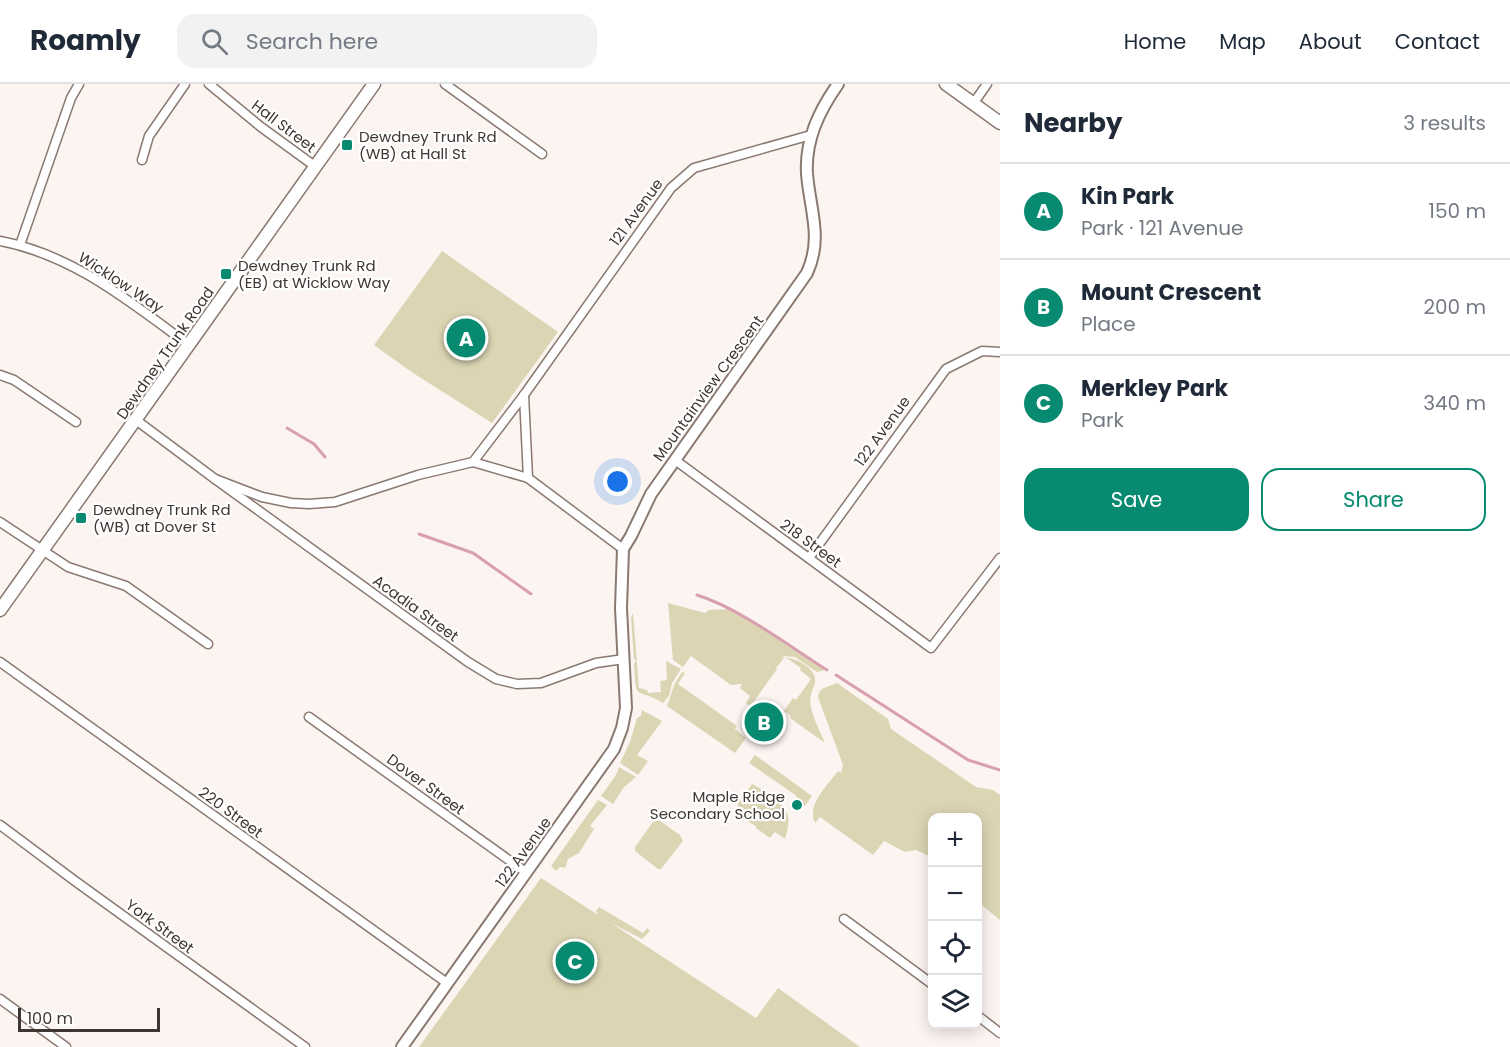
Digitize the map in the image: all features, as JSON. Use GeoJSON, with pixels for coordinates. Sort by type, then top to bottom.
{"type":"FeatureCollection","features":[{"type":"Feature","properties":{"kind":"main road","name":"Dewdney Trunk Road"},"geometry":{"type":"LineString","coordinates":[[0,610],[374,84]]}},
{"type":"Feature","properties":{"kind":"main road"},"geometry":{"type":"LineString","coordinates":[[946,84],[1000,123]]}},
{"type":"Feature","properties":{"kind":"street"},"geometry":{"type":"LineString","coordinates":[[20,245],[71,98],[79,84]]}},
{"type":"Feature","properties":{"kind":"street"},"geometry":{"type":"LineString","coordinates":[[142,160],[149,136],[185,84]]}},
{"type":"Feature","properties":{"kind":"street","name":"Hall Street"},"geometry":{"type":"LineString","coordinates":[[209,84],[261,127],[316,166]]}},
{"type":"Feature","properties":{"kind":"street"},"geometry":{"type":"LineString","coordinates":[[445,84],[542,154]]}},
{"type":"Feature","properties":{"kind":"street"},"geometry":{"type":"LineString","coordinates":[[812,135],[821,111],[838,84]]}},
{"type":"Feature","properties":{"kind":"street"},"geometry":{"type":"LineString","coordinates":[[973,104],[987,84]]}},
{"type":"Feature","properties":{"kind":"street","name":"121 Avenue"},"geometry":{"type":"LineString","coordinates":[[473,462],[524,396],[671,188],[694,168],[812,135]]}},
{"type":"Feature","properties":{"kind":"street","name":"Mountainview Crescent"},"geometry":{"type":"LineString","coordinates":[[624,659],[621,608],[623,549],[647,500],[802,282],[811,264],[816,243],[807,174],[812,135]]}},
{"type":"Feature","properties":{"kind":"street","name":"Wicklow Way"},"geometry":{"type":"LineString","coordinates":[[0,242],[20,245],[50,255],[86,273],[189,345]]}},
{"type":"Feature","properties":{"kind":"street","name":"122 Avenue"},"geometry":{"type":"LineString","coordinates":[[809,558],[946,369],[981,351],[1000,352]]}},
{"type":"Feature","properties":{"kind":"street"},"geometry":{"type":"LineString","coordinates":[[0,375],[14,380],[76,422]]}},
{"type":"Feature","properties":{"kind":"street"},"geometry":{"type":"LineString","coordinates":[[524,396],[528,478]]}},
{"type":"Feature","properties":{"kind":"street","name":"Acadia Street"},"geometry":{"type":"LineString","coordinates":[[136,420],[468,662],[496,679],[517,684],[541,683],[596,663],[624,659]]}},
{"type":"Feature","properties":{"kind":"street","name":"218 Street"},"geometry":{"type":"LineString","coordinates":[[675,460],[932,648],[1000,558]]}},
{"type":"Feature","properties":{"kind":"street"},"geometry":{"type":"LineString","coordinates":[[473,462],[528,478],[623,549]]}},
{"type":"Feature","properties":{"kind":"street","name":"Acadia Street"},"geometry":{"type":"LineString","coordinates":[[215,479],[262,497],[291,503],[335,502],[418,476],[473,462]]}},
{"type":"Feature","properties":{"kind":"street"},"geometry":{"type":"LineString","coordinates":[[0,522],[68,567],[126,586],[208,644]]}},
{"type":"Feature","properties":{"kind":"street","name":"122 Avenue"},"geometry":{"type":"LineString","coordinates":[[402,1047],[614,749],[626,708],[624,659]]}},
{"type":"Feature","properties":{"kind":"street","name":"220 Street"},"geometry":{"type":"LineString","coordinates":[[0,662],[447,983]]}},
{"type":"Feature","properties":{"kind":"street","name":"Dover Street"},"geometry":{"type":"LineString","coordinates":[[309,717],[527,873]]}},
{"type":"Feature","properties":{"kind":"street","name":"York Street"},"geometry":{"type":"LineString","coordinates":[[0,825],[75,882],[305,1047]]}},
{"type":"Feature","properties":{"kind":"street"},"geometry":{"type":"LineString","coordinates":[[844,919],[928,980]]}},
{"type":"Feature","properties":{"kind":"street"},"geometry":{"type":"LineString","coordinates":[[0,999],[66,1047]]}},
{"type":"Feature","properties":{"kind":"street"},"geometry":{"type":"LineString","coordinates":[[982,1019],[1000,1033]]}},
{"type":"Feature","properties":{"kind":"shaded area"},"geometry":{"type":"Polygon","coordinates":[[[442,251],[558,332],[492,423],[413,373],[374,345],[442,251]]]}},
{"type":"Feature","properties":{"kind":"shaded area"},"geometry":{"type":"Polygon","coordinates":[[[668,603],[705,613],[709,610],[732,609],[797,649],[825,670],[817,672],[795,657],[784,656],[750,707],[746,703],[750,696],[740,688],[742,684],[731,685],[691,656],[683,667],[673,660],[668,603]]]}},
{"type":"Feature","properties":{"kind":"shaded area"},"geometry":{"type":"Polygon","coordinates":[[[633,613],[639,688],[647,690],[648,693],[661,692],[660,681],[667,680],[666,661],[681,669],[672,683],[669,696],[663,703],[637,689],[631,618],[633,613]]]}},
{"type":"Feature","properties":{"kind":"shaded area"},"geometry":{"type":"Polygon","coordinates":[[[786,658],[802,663],[814,674],[815,682],[810,698],[811,707],[825,743],[790,718],[791,716],[784,711],[793,698],[796,700],[811,679],[800,670],[801,668],[786,658]]]}},
{"type":"Feature","properties":{"kind":"shaded area"},"geometry":{"type":"Polygon","coordinates":[[[682,672],[685,673],[678,684],[737,726],[735,729],[746,738],[735,753],[667,706],[675,683],[682,672]]]}},
{"type":"Feature","properties":{"kind":"shaded area"},"geometry":{"type":"Polygon","coordinates":[[[837,683],[888,719],[891,729],[976,787],[993,790],[1000,795],[1000,920],[982,905],[982,813],[928,813],[928,856],[916,850],[905,852],[884,841],[873,855],[820,817],[815,823],[813,809],[816,802],[838,771],[841,773],[843,765],[818,697],[823,689],[837,683]]]}},
{"type":"Feature","properties":{"kind":"shaded area"},"geometry":{"type":"Polygon","coordinates":[[[642,710],[662,721],[637,755],[648,761],[638,775],[620,763],[642,710]]]}},
{"type":"Feature","properties":{"kind":"shaded area"},"geometry":{"type":"Polygon","coordinates":[[[755,755],[812,796],[805,806],[794,794],[749,763],[755,755]]]}},
{"type":"Feature","properties":{"kind":"shaded area"},"geometry":{"type":"Polygon","coordinates":[[[619,767],[636,777],[624,787],[613,804],[601,796],[619,767]]]}},
{"type":"Feature","properties":{"kind":"shaded area"},"geometry":{"type":"Polygon","coordinates":[[[752,784],[770,795],[786,811],[789,820],[785,839],[775,832],[770,838],[736,814],[740,808],[737,805],[752,784]]]}},
{"type":"Feature","properties":{"kind":"shaded area"},"geometry":{"type":"Polygon","coordinates":[[[598,800],[607,805],[590,826],[594,829],[579,853],[568,859],[565,868],[560,867],[556,871],[551,866],[598,800]]]}},
{"type":"Feature","properties":{"kind":"shaded area"},"geometry":{"type":"Polygon","coordinates":[[[656,820],[680,835],[683,841],[661,869],[635,851],[635,847],[656,820]]]}},
{"type":"Feature","properties":{"kind":"shaded area"},"geometry":{"type":"Polygon","coordinates":[[[541,878],[598,915],[596,911],[599,907],[643,933],[647,928],[650,931],[642,939],[611,923],[756,1018],[778,988],[860,1047],[419,1047],[541,878]]]}},
{"type":"Feature","properties":{"kind":"waterway"},"geometry":{"type":"LineString","coordinates":[[287,428],[314,444],[325,457]]}},
{"type":"Feature","properties":{"kind":"waterway"},"geometry":{"type":"LineString","coordinates":[[419,534],[473,553],[531,594]]}},
{"type":"Feature","properties":{"kind":"waterway"},"geometry":{"type":"LineString","coordinates":[[697,595],[747,618],[827,670]]}},
{"type":"Feature","properties":{"kind":"waterway"},"geometry":{"type":"LineString","coordinates":[[836,675],[968,760],[1000,770]]}},
{"type":"Feature","properties":{"kind":"place","name":"Dewdney Trunk Rd (WB) at Hall St"},"geometry":{"type":"Point","coordinates":[347,145]}},
{"type":"Feature","properties":{"kind":"place","name":"Dewdney Trunk Rd (EB) at Wicklow Way"},"geometry":{"type":"Point","coordinates":[226,274]}},
{"type":"Feature","properties":{"kind":"place","name":"Kin Park"},"geometry":{"type":"Point","coordinates":[466,338]}},
{"type":"Feature","properties":{"kind":"place","name":"Dewdney Trunk Rd (WB) at Dover St"},"geometry":{"type":"Point","coordinates":[81,518]}},
{"type":"Feature","properties":{"kind":"place","name":"Mount Crescent"},"geometry":{"type":"Point","coordinates":[764,722]}},
{"type":"Feature","properties":{"kind":"place","name":"Maple Ridge Secondary School"},"geometry":{"type":"Point","coordinates":[797,805]}},
{"type":"Feature","properties":{"kind":"place","name":"Merkley Park"},"geometry":{"type":"Point","coordinates":[575,961]}}]}
